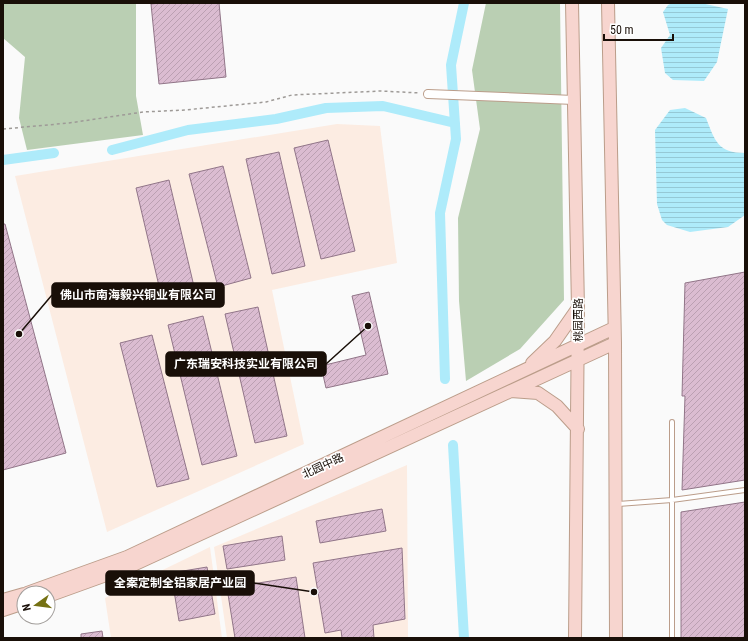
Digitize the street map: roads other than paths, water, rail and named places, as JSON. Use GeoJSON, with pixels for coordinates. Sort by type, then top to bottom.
{"type":"FeatureCollection","features":[{"type":"Feature","properties":{"kind":"street","name":"桃园西路"},"geometry":{"type":"LineString","coordinates":[[572,3],[578,308],[575,638]]}},
{"type":"Feature","properties":{"kind":"street"},"geometry":{"type":"LineString","coordinates":[[608,3],[615,343],[616,638]]}},
{"type":"Feature","properties":{"kind":"street"},"geometry":{"type":"LineString","coordinates":[[428,94],[574,100]]}},
{"type":"Feature","properties":{"kind":"street"},"geometry":{"type":"LineString","coordinates":[[522,372],[555,341],[578,308]]}},
{"type":"Feature","properties":{"kind":"street","name":"北园中路"},"geometry":{"type":"LineString","coordinates":[[49,585],[127,557],[614,328]]}},
{"type":"Feature","properties":{"kind":"street","name":"北园中路"},"geometry":{"type":"LineString","coordinates":[[56,593],[131,566],[615,343]]}},
{"type":"Feature","properties":{"kind":"street"},"geometry":{"type":"LineString","coordinates":[[510,391],[538,393],[557,406],[578,429]]}},
{"type":"Feature","properties":{"kind":"street"},"geometry":{"type":"LineString","coordinates":[[3,600],[16,596]]}},
{"type":"Feature","properties":{"kind":"street"},"geometry":{"type":"LineString","coordinates":[[3,610],[16,606]]}},
{"type":"Feature","properties":{"kind":"lane"},"geometry":{"type":"LineString","coordinates":[[672,422],[672,638]]}},
{"type":"Feature","properties":{"kind":"lane"},"geometry":{"type":"LineString","coordinates":[[615,504],[672,500],[745,490]]}},
{"type":"Feature","properties":{"kind":"water"},"geometry":{"type":"Polygon","coordinates":[[[672,3],[701,3],[728,9],[717,62],[704,81],[673,80],[665,73],[661,48],[670,35],[663,12],[668,5],[672,3]]]}},
{"type":"Feature","properties":{"kind":"water"},"geometry":{"type":"Polygon","coordinates":[[[685,108],[706,118],[715,139],[723,148],[729,151],[745,153],[745,215],[728,227],[690,232],[667,225],[662,220],[657,204],[655,130],[670,110],[685,108]]]}},
{"type":"Feature","properties":{"kind":"waterway"},"geometry":{"type":"LineString","coordinates":[[445,379],[440,213],[456,139],[451,65],[464,3]]}},
{"type":"Feature","properties":{"kind":"waterway"},"geometry":{"type":"LineString","coordinates":[[112,150],[188,130],[276,119],[326,108],[383,106],[455,123]]}},
{"type":"Feature","properties":{"kind":"waterway"},"geometry":{"type":"LineString","coordinates":[[3,160],[54,153]]}},
{"type":"Feature","properties":{"kind":"waterway"},"geometry":{"type":"LineString","coordinates":[[453,445],[464,638]]}},
{"type":"Feature","properties":{"kind":"place","name":"广东瑞安科技实业有限公司"},"geometry":{"type":"Point","coordinates":[368,326]}},
{"type":"Feature","properties":{"kind":"place","name":"佛山市南海毅兴铜业有限公司"},"geometry":{"type":"Point","coordinates":[19,334]}},
{"type":"Feature","properties":{"kind":"place","name":"全案定制全铝家居产业园"},"geometry":{"type":"Point","coordinates":[314,592]}}]}
